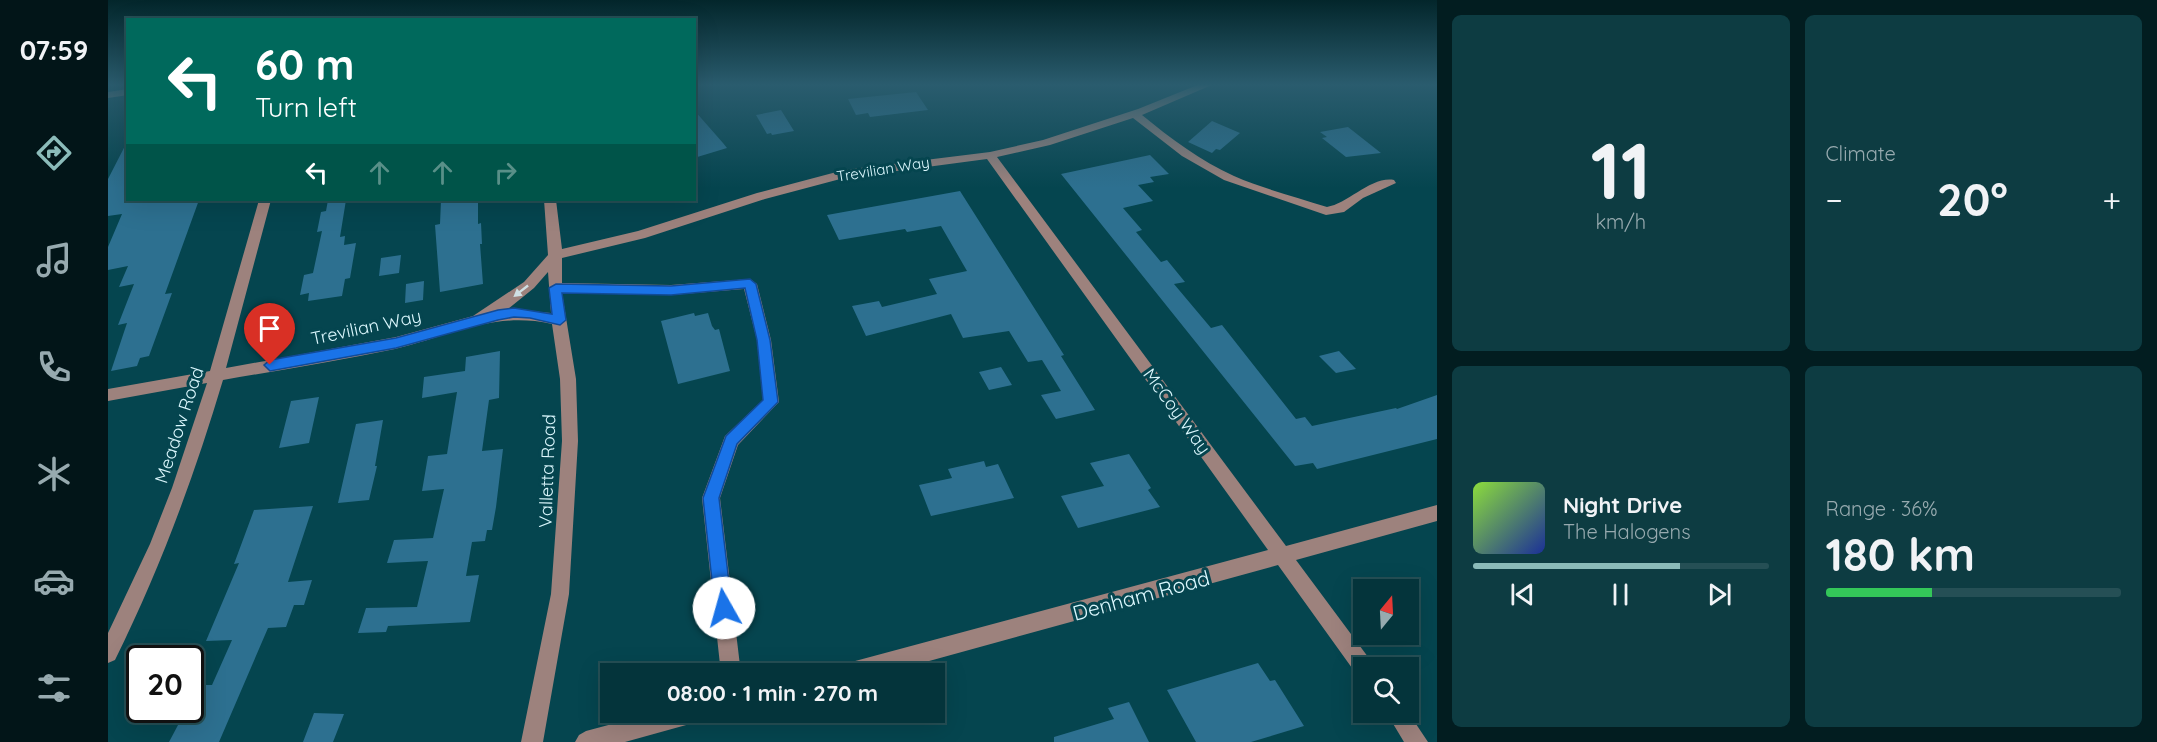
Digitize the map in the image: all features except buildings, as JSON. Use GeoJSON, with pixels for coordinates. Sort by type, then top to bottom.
{"type":"FeatureCollection","features":[{"type":"Feature","properties":{"kind":"street","name":"Trevilian Way"},"geometry":{"type":"LineString","coordinates":[[556,255],[640,235],[805,183],[888,167],[990,155],[1046,143],[1121,119]]}},
{"type":"Feature","properties":{"kind":"street"},"geometry":{"type":"LineString","coordinates":[[1140,119],[1156,133],[1189,155],[1241,183],[1326,211],[1340,209],[1359,195],[1390,183]]}},
{"type":"Feature","properties":{"kind":"street","name":"McCoy Way"},"geometry":{"type":"LineString","coordinates":[[990,155],[1356,657]]}},
{"type":"Feature","properties":{"kind":"street","name":"Meadow Road"},"geometry":{"type":"LineString","coordinates":[[108,653],[132,610],[198,439],[265,201]]}},
{"type":"Feature","properties":{"kind":"street","name":"Valletta Road"},"geometry":{"type":"LineString","coordinates":[[532,742],[560,594],[566,526],[570,430],[550,201]]}},
{"type":"Feature","properties":{"kind":"street"},"geometry":{"type":"LineString","coordinates":[[479,319],[506,303],[529,285],[556,255]]}},
{"type":"Feature","properties":{"kind":"street"},"geometry":{"type":"LineString","coordinates":[[556,288],[671,290],[750,284],[764,340],[771,402],[731,441],[711,498],[730,663]]}},
{"type":"Feature","properties":{"kind":"street","name":"Trevilian Way"},"geometry":{"type":"LineString","coordinates":[[108,395],[396,343],[479,319],[514,312],[560,320]]}},
{"type":"Feature","properties":{"kind":"street","name":"Denham Road"},"geometry":{"type":"LineString","coordinates":[[885,663],[1283,557],[1437,513]]}},
{"type":"Feature","properties":{"kind":"street"},"geometry":{"type":"LineString","coordinates":[[586,742],[656,723]]}},
{"type":"Feature","properties":{"kind":"street"},"geometry":{"type":"LineString","coordinates":[[1404,723],[1417,742]]}},
{"type":"Feature","properties":{"kind":"route"},"geometry":{"type":"LineString","coordinates":[[270,365],[396,343],[479,319],[514,312],[560,320],[555,295],[556,288],[671,290],[750,284],[764,340],[771,402],[731,441],[711,498],[724,608]]}}]}
